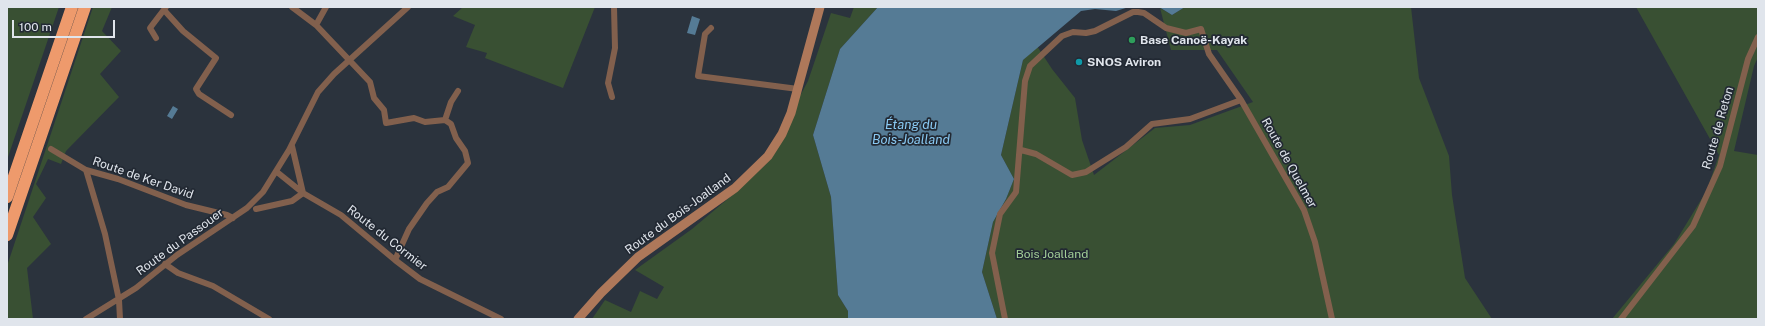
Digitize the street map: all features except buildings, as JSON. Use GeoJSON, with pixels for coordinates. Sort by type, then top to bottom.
{"type":"FeatureCollection","features":[{"type":"Feature","properties":{"kind":"highway"},"geometry":{"type":"LineString","coordinates":[[7,196],[72,7]]}},
{"type":"Feature","properties":{"kind":"highway"},"geometry":{"type":"LineString","coordinates":[[7,235],[85,7]]}},
{"type":"Feature","properties":{"kind":"street"},"geometry":{"type":"LineString","coordinates":[[292,7],[316,24],[370,82],[374,98],[384,110],[386,123],[414,118],[425,122],[445,120],[451,124],[456,138],[465,151],[468,163],[448,187],[437,192],[427,203],[409,230],[395,260]]}},
{"type":"Feature","properties":{"kind":"street"},"geometry":{"type":"LineString","coordinates":[[316,24],[326,7]]}},
{"type":"Feature","properties":{"kind":"street","name":"Route du Passouer"},"geometry":{"type":"LineString","coordinates":[[86,319],[119,300],[165,264],[233,218],[263,192],[292,146],[318,92],[334,74],[408,7]]}},
{"type":"Feature","properties":{"kind":"street"},"geometry":{"type":"LineString","coordinates":[[612,98],[608,83],[615,48],[614,7]]}},
{"type":"Feature","properties":{"kind":"street","name":"Route du Bois-Joalland"},"geometry":{"type":"LineString","coordinates":[[579,318],[600,292],[638,257],[735,188],[768,156],[782,134],[798,89],[820,7]]}},
{"type":"Feature","properties":{"kind":"street","name":"Route du Bois-Joalland"},"geometry":{"type":"LineString","coordinates":[[806,58],[825,7]]}},
{"type":"Feature","properties":{"kind":"street"},"geometry":{"type":"LineString","coordinates":[[156,38],[150,28],[165,9],[183,31],[216,58],[196,89],[199,94],[231,115]]}},
{"type":"Feature","properties":{"kind":"street","name":"Route de Quelmer"},"geometry":{"type":"LineString","coordinates":[[1021,150],[1024,89],[1030,66],[1062,36],[1073,32],[1086,33],[1095,31],[1133,12],[1144,13],[1166,28],[1186,33],[1201,29],[1209,54],[1241,100],[1304,210],[1315,242],[1332,319]]}},
{"type":"Feature","properties":{"kind":"street"},"geometry":{"type":"LineString","coordinates":[[711,28],[705,34],[698,76],[798,89]]}},
{"type":"Feature","properties":{"kind":"street","name":"Route de Reton"},"geometry":{"type":"LineString","coordinates":[[1621,319],[1693,226],[1720,166],[1748,59],[1758,36]]}},
{"type":"Feature","properties":{"kind":"street"},"geometry":{"type":"LineString","coordinates":[[445,120],[451,102],[458,91]]}},
{"type":"Feature","properties":{"kind":"street"},"geometry":{"type":"LineString","coordinates":[[1005,319],[992,253],[1000,214],[1016,192],[1021,150],[1036,154],[1072,175],[1086,172],[1126,147],[1152,124],[1190,119],[1241,100]]}},
{"type":"Feature","properties":{"kind":"street"},"geometry":{"type":"LineString","coordinates":[[256,209],[292,201],[303,193],[292,146]]}},
{"type":"Feature","properties":{"kind":"street","name":"Route de Ker David"},"geometry":{"type":"LineString","coordinates":[[51,149],[86,170],[118,179],[186,205],[227,214],[233,218]]}},
{"type":"Feature","properties":{"kind":"street"},"geometry":{"type":"LineString","coordinates":[[86,170],[99,211],[119,300],[120,319]]}},
{"type":"Feature","properties":{"kind":"street","name":"Route du Cormier"},"geometry":{"type":"LineString","coordinates":[[277,172],[303,193],[341,215],[420,279],[501,319]]}},
{"type":"Feature","properties":{"kind":"street"},"geometry":{"type":"LineString","coordinates":[[165,264],[178,273],[213,286],[269,319]]}},
{"type":"Feature","properties":{"kind":"green space"},"geometry":{"type":"Polygon","coordinates":[[[7,7],[59,7],[7,160],[7,7]]]}},
{"type":"Feature","properties":{"kind":"green space"},"geometry":{"type":"Polygon","coordinates":[[[93,7],[112,7],[102,31],[121,51],[100,74],[119,97],[66,151],[61,164],[48,159],[36,184],[46,198],[33,217],[51,244],[27,268],[33,319],[7,319],[7,266],[93,7]]]}},
{"type":"Feature","properties":{"kind":"green space"},"geometry":{"type":"Polygon","coordinates":[[[463,7],[595,7],[563,88],[485,58],[487,53],[466,47],[475,25],[453,16],[463,7]]]}},
{"type":"Feature","properties":{"kind":"green space"},"geometry":{"type":"Polygon","coordinates":[[[854,7],[878,7],[840,49],[813,135],[831,197],[838,295],[848,311],[848,319],[592,319],[605,300],[631,312],[640,291],[657,299],[664,287],[635,270],[692,229],[736,192],[767,163],[777,150],[797,97],[801,94],[808,81],[831,13],[850,18],[854,7]]]}},
{"type":"Feature","properties":{"kind":"green space","name":"Bois Joalland"},"geometry":{"type":"Polygon","coordinates":[[[1185,7],[1411,7],[1419,78],[1449,156],[1452,195],[1465,278],[1492,319],[997,319],[982,272],[993,222],[1006,199],[1014,179],[1001,155],[1023,60],[1037,46],[1052,69],[1075,98],[1082,140],[1094,175],[1155,128],[1190,125],[1253,102],[1217,50],[1171,50],[1160,8],[1172,15],[1185,7]]]}},
{"type":"Feature","properties":{"kind":"green space"},"geometry":{"type":"Polygon","coordinates":[[[1636,7],[1758,7],[1758,57],[1754,66],[1734,151],[1758,155],[1758,319],[1612,319],[1674,244],[1707,190],[1719,155],[1636,7]]]}},
{"type":"Feature","properties":{"kind":"water","name":"Étang du Bois-Joalland"},"geometry":{"type":"Polygon","coordinates":[[[878,7],[1129,7],[1116,11],[1095,9],[1081,11],[1023,60],[1001,155],[1014,179],[1006,199],[993,222],[982,272],[997,319],[848,319],[848,311],[838,295],[831,197],[813,135],[840,49],[878,7]]]}},
{"type":"Feature","properties":{"kind":"water"},"geometry":{"type":"Polygon","coordinates":[[[1159,7],[1185,7],[1172,15],[1159,7]]]}},
{"type":"Feature","properties":{"kind":"water"},"geometry":{"type":"Polygon","coordinates":[[[692,16],[700,19],[695,35],[687,33],[692,16]]]}},
{"type":"Feature","properties":{"kind":"water"},"geometry":{"type":"Polygon","coordinates":[[[173,106],[178,109],[172,119],[167,116],[173,106]]]}},
{"type":"Feature","properties":{"kind":"place","name":"Base Canoë-Kayak"},"geometry":{"type":"Point","coordinates":[1132,40]}},
{"type":"Feature","properties":{"kind":"place","name":"SNOS Aviron"},"geometry":{"type":"Point","coordinates":[1079,62]}}]}
